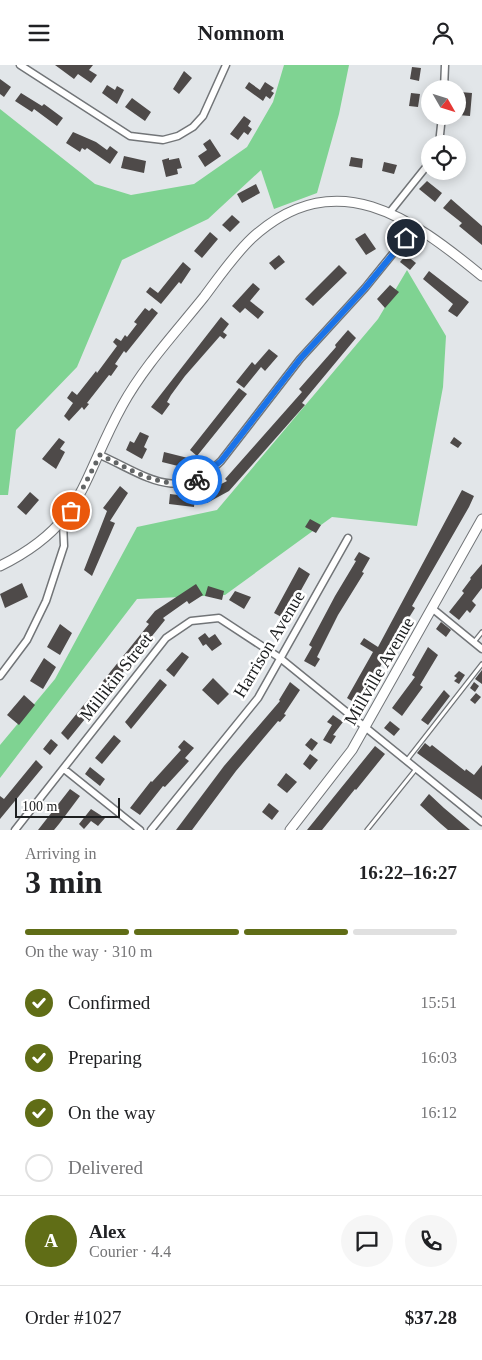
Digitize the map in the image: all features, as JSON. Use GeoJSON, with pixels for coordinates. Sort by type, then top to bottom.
{"type":"FeatureCollection","features":[{"type":"Feature","properties":{"kind":"street"},"geometry":{"type":"LineString","coordinates":[[20,65],[130,137],[163,140],[178,136],[193,127],[203,116],[226,65]]}},
{"type":"Feature","properties":{"kind":"street"},"geometry":{"type":"LineString","coordinates":[[444,80],[445,65]]}},
{"type":"Feature","properties":{"kind":"street"},"geometry":{"type":"LineString","coordinates":[[390,212],[421,173]]}},
{"type":"Feature","properties":{"kind":"street"},"geometry":{"type":"LineString","coordinates":[[0,566],[34,547],[63,522],[79,499],[123,405],[151,364],[252,239],[272,223],[299,209],[324,202],[349,201],[390,212],[416,225],[482,276]]}},
{"type":"Feature","properties":{"kind":"street"},"geometry":{"type":"LineString","coordinates":[[100,455],[169,484],[184,484],[209,472],[221,461],[300,359],[365,288],[416,225]]}},
{"type":"Feature","properties":{"kind":"street","name":"Millville Avenue"},"geometry":{"type":"LineString","coordinates":[[290,830],[344,762],[366,727],[482,519]]}},
{"type":"Feature","properties":{"kind":"street"},"geometry":{"type":"LineString","coordinates":[[0,676],[26,641],[46,601],[64,546],[63,522]]}},
{"type":"Feature","properties":{"kind":"street","name":"Harrison Avenue"},"geometry":{"type":"LineString","coordinates":[[151,830],[258,698],[348,538]]}},
{"type":"Feature","properties":{"kind":"street"},"geometry":{"type":"LineString","coordinates":[[433,609],[482,649]]}},
{"type":"Feature","properties":{"kind":"street","name":"Millikin Street"},"geometry":{"type":"LineString","coordinates":[[15,830],[166,638],[191,621],[219,618],[280,658],[482,822]]}},
{"type":"Feature","properties":{"kind":"street"},"geometry":{"type":"LineString","coordinates":[[64,769],[140,830]]}},
{"type":"Feature","properties":{"kind":"lane"},"geometry":{"type":"LineString","coordinates":[[474,642],[482,632]]}},
{"type":"Feature","properties":{"kind":"lane"},"geometry":{"type":"LineString","coordinates":[[406,760],[482,663]]}},
{"type":"Feature","properties":{"kind":"lane"},"geometry":{"type":"LineString","coordinates":[[367,830],[416,768]]}},
{"type":"Feature","properties":{"kind":"green space"},"geometry":{"type":"Polygon","coordinates":[[[284,65],[349,65],[339,114],[317,193],[274,209],[261,170],[208,219],[122,260],[77,367],[16,430],[8,495],[0,495],[0,109],[95,184],[131,195],[194,184],[247,147],[273,102],[284,65]]]}},
{"type":"Feature","properties":{"kind":"green space"},"geometry":{"type":"Polygon","coordinates":[[[407,270],[446,336],[443,387],[417,526],[332,517],[225,595],[137,599],[0,778],[0,745],[55,679],[137,527],[217,510],[378,319],[407,270]]]}},
{"type":"Feature","properties":{"kind":"building"},"geometry":{"type":"Polygon","coordinates":[[[55,65],[93,65],[89,70],[97,75],[91,83],[78,74],[74,79],[55,65]]]}},
{"type":"Feature","properties":{"kind":"building"},"geometry":{"type":"Polygon","coordinates":[[[412,67],[421,68],[419,81],[410,79],[412,67]]]}},
{"type":"Feature","properties":{"kind":"building"},"geometry":{"type":"Polygon","coordinates":[[[184,71],[192,78],[179,94],[173,89],[184,71]]]}},
{"type":"Feature","properties":{"kind":"building"},"geometry":{"type":"Polygon","coordinates":[[[0,79],[11,87],[4,97],[0,94],[0,79]]]}},
{"type":"Feature","properties":{"kind":"building"},"geometry":{"type":"Polygon","coordinates":[[[249,82],[260,90],[265,82],[274,88],[271,91],[274,93],[270,99],[266,96],[263,101],[245,88],[249,82]]]}},
{"type":"Feature","properties":{"kind":"building"},"geometry":{"type":"Polygon","coordinates":[[[107,85],[115,90],[117,86],[124,90],[117,104],[102,93],[107,85]]]}},
{"type":"Feature","properties":{"kind":"building"},"geometry":{"type":"Polygon","coordinates":[[[466,92],[472,93],[470,116],[466,116],[466,92]]]}},
{"type":"Feature","properties":{"kind":"building"},"geometry":{"type":"Polygon","coordinates":[[[21,93],[42,106],[44,104],[63,118],[57,126],[34,109],[32,112],[15,101],[21,93]]]}},
{"type":"Feature","properties":{"kind":"building"},"geometry":{"type":"Polygon","coordinates":[[[411,93],[420,94],[418,107],[409,106],[411,93]]]}},
{"type":"Feature","properties":{"kind":"building"},"geometry":{"type":"Polygon","coordinates":[[[132,98],[151,112],[145,121],[125,107],[132,98]]]}},
{"type":"Feature","properties":{"kind":"building"},"geometry":{"type":"Polygon","coordinates":[[[244,116],[251,121],[248,126],[252,129],[248,135],[244,132],[238,140],[230,134],[244,116]]]}},
{"type":"Feature","properties":{"kind":"building"},"geometry":{"type":"Polygon","coordinates":[[[73,132],[96,142],[107,150],[110,146],[118,152],[110,164],[87,148],[85,150],[82,148],[80,152],[66,143],[73,132]]]}},
{"type":"Feature","properties":{"kind":"building"},"geometry":{"type":"Polygon","coordinates":[[[210,139],[221,156],[205,167],[198,156],[207,150],[203,144],[210,139]]]}},
{"type":"Feature","properties":{"kind":"building"},"geometry":{"type":"Polygon","coordinates":[[[124,156],[146,161],[144,173],[121,168],[124,156]]]}},
{"type":"Feature","properties":{"kind":"building"},"geometry":{"type":"Polygon","coordinates":[[[351,157],[363,159],[362,168],[349,166],[351,157]]]}},
{"type":"Feature","properties":{"kind":"building"},"geometry":{"type":"Polygon","coordinates":[[[169,158],[169,160],[179,158],[182,168],[177,169],[178,174],[166,177],[162,160],[169,158]]]}},
{"type":"Feature","properties":{"kind":"building"},"geometry":{"type":"Polygon","coordinates":[[[384,162],[397,165],[394,174],[382,171],[384,162]]]}},
{"type":"Feature","properties":{"kind":"building"},"geometry":{"type":"Polygon","coordinates":[[[427,181],[442,193],[435,202],[419,189],[427,181]]]}},
{"type":"Feature","properties":{"kind":"building"},"geometry":{"type":"Polygon","coordinates":[[[256,184],[260,193],[242,203],[237,194],[256,184]]]}},
{"type":"Feature","properties":{"kind":"building"},"geometry":{"type":"Polygon","coordinates":[[[451,199],[482,226],[482,245],[459,226],[462,223],[443,208],[451,199]]]}},
{"type":"Feature","properties":{"kind":"building"},"geometry":{"type":"Polygon","coordinates":[[[232,215],[240,222],[230,232],[222,225],[232,215]]]}},
{"type":"Feature","properties":{"kind":"building"},"geometry":{"type":"Polygon","coordinates":[[[210,232],[218,239],[202,258],[194,251],[210,232]]]}},
{"type":"Feature","properties":{"kind":"building"},"geometry":{"type":"Polygon","coordinates":[[[365,233],[376,249],[366,255],[355,239],[365,233]]]}},
{"type":"Feature","properties":{"kind":"building"},"geometry":{"type":"Polygon","coordinates":[[[279,255],[285,262],[275,270],[269,263],[279,255]]]}},
{"type":"Feature","properties":{"kind":"building"},"geometry":{"type":"Polygon","coordinates":[[[406,255],[416,263],[410,270],[400,262],[406,255]]]}},
{"type":"Feature","properties":{"kind":"building"},"geometry":{"type":"Polygon","coordinates":[[[183,262],[191,269],[181,284],[179,282],[161,304],[146,292],[150,287],[158,293],[183,262]]]}},
{"type":"Feature","properties":{"kind":"building"},"geometry":{"type":"Polygon","coordinates":[[[339,265],[347,273],[313,306],[305,299],[339,265]]]}},
{"type":"Feature","properties":{"kind":"building"},"geometry":{"type":"Polygon","coordinates":[[[429,271],[469,302],[457,317],[448,311],[453,304],[423,279],[429,271]]]}},
{"type":"Feature","properties":{"kind":"building"},"geometry":{"type":"Polygon","coordinates":[[[253,283],[260,289],[250,301],[264,312],[258,319],[245,308],[240,313],[232,306],[253,283]]]}},
{"type":"Feature","properties":{"kind":"building"},"geometry":{"type":"Polygon","coordinates":[[[390,285],[399,292],[385,308],[377,299],[390,285]]]}},
{"type":"Feature","properties":{"kind":"building"},"geometry":{"type":"Polygon","coordinates":[[[145,308],[149,311],[152,308],[158,313],[126,353],[124,351],[115,364],[118,366],[87,403],[89,404],[84,410],[82,407],[69,421],[64,416],[73,403],[67,398],[72,391],[77,395],[96,371],[97,373],[117,346],[113,342],[116,338],[121,341],[125,335],[127,337],[137,324],[134,322],[145,308]]]}},
{"type":"Feature","properties":{"kind":"building"},"geometry":{"type":"Polygon","coordinates":[[[221,317],[229,324],[223,332],[227,335],[224,339],[220,336],[185,376],[171,395],[167,402],[170,404],[162,415],[151,407],[221,317]]]}},
{"type":"Feature","properties":{"kind":"building"},"geometry":{"type":"Polygon","coordinates":[[[348,330],[356,338],[302,403],[305,405],[229,491],[207,503],[202,494],[227,481],[225,479],[302,392],[299,389],[336,347],[335,345],[348,330]]]}},
{"type":"Feature","properties":{"kind":"building"},"geometry":{"type":"Polygon","coordinates":[[[269,349],[278,356],[265,371],[261,367],[244,388],[236,382],[252,362],[255,365],[269,349]]]}},
{"type":"Feature","properties":{"kind":"building"},"geometry":{"type":"Polygon","coordinates":[[[239,388],[247,394],[197,456],[190,450],[239,388]]]}},
{"type":"Feature","properties":{"kind":"building"},"geometry":{"type":"Polygon","coordinates":[[[140,432],[149,436],[144,447],[147,449],[142,459],[126,450],[130,441],[134,443],[140,432]]]}},
{"type":"Feature","properties":{"kind":"building"},"geometry":{"type":"Polygon","coordinates":[[[454,437],[462,443],[458,448],[450,443],[454,437]]]}},
{"type":"Feature","properties":{"kind":"building"},"geometry":{"type":"Polygon","coordinates":[[[59,438],[65,442],[60,449],[65,452],[56,469],[42,459],[59,438]]]}},
{"type":"Feature","properties":{"kind":"building"},"geometry":{"type":"Polygon","coordinates":[[[164,452],[188,458],[186,468],[162,462],[164,452]]]}},
{"type":"Feature","properties":{"kind":"building"},"geometry":{"type":"Polygon","coordinates":[[[120,486],[128,493],[110,521],[115,523],[92,576],[84,570],[107,511],[103,508],[120,486]]]}},
{"type":"Feature","properties":{"kind":"building"},"geometry":{"type":"Polygon","coordinates":[[[462,490],[474,496],[469,507],[412,606],[415,608],[371,682],[369,681],[358,705],[347,698],[373,652],[360,644],[364,638],[378,647],[462,490]]]}},
{"type":"Feature","properties":{"kind":"building"},"geometry":{"type":"Polygon","coordinates":[[[30,492],[39,500],[26,515],[17,507],[30,492]]]}},
{"type":"Feature","properties":{"kind":"building"},"geometry":{"type":"Polygon","coordinates":[[[170,494],[195,497],[194,507],[169,504],[170,494]]]}},
{"type":"Feature","properties":{"kind":"building"},"geometry":{"type":"Polygon","coordinates":[[[310,519],[321,525],[316,533],[305,527],[310,519]]]}},
{"type":"Feature","properties":{"kind":"building"},"geometry":{"type":"Polygon","coordinates":[[[359,552],[370,558],[362,572],[364,573],[338,615],[317,657],[320,659],[315,667],[304,661],[312,647],[309,645],[356,561],[354,560],[359,552]]]}},
{"type":"Feature","properties":{"kind":"building"},"geometry":{"type":"Polygon","coordinates":[[[482,564],[482,588],[472,601],[476,605],[470,613],[467,610],[459,620],[449,612],[464,593],[462,591],[470,578],[482,564]]]}},
{"type":"Feature","properties":{"kind":"building"},"geometry":{"type":"Polygon","coordinates":[[[299,567],[310,574],[285,619],[274,613],[299,567]]]}},
{"type":"Feature","properties":{"kind":"building"},"geometry":{"type":"Polygon","coordinates":[[[22,583],[28,597],[5,608],[0,594],[22,583]]]}},
{"type":"Feature","properties":{"kind":"building"},"geometry":{"type":"Polygon","coordinates":[[[196,584],[203,595],[189,604],[187,601],[163,618],[165,620],[68,740],[61,733],[149,624],[146,622],[155,611],[196,584]]]}},
{"type":"Feature","properties":{"kind":"building"},"geometry":{"type":"Polygon","coordinates":[[[208,586],[224,591],[222,600],[205,596],[208,586]]]}},
{"type":"Feature","properties":{"kind":"building"},"geometry":{"type":"Polygon","coordinates":[[[235,591],[251,597],[244,609],[229,600],[235,591]]]}},
{"type":"Feature","properties":{"kind":"building"},"geometry":{"type":"Polygon","coordinates":[[[441,622],[451,630],[446,637],[436,629],[441,622]]]}},
{"type":"Feature","properties":{"kind":"building"},"geometry":{"type":"Polygon","coordinates":[[[60,624],[72,633],[60,655],[47,647],[60,624]]]}},
{"type":"Feature","properties":{"kind":"building"},"geometry":{"type":"Polygon","coordinates":[[[205,633],[209,638],[215,634],[222,644],[212,651],[206,644],[203,646],[198,638],[205,633]]]}},
{"type":"Feature","properties":{"kind":"building"},"geometry":{"type":"Polygon","coordinates":[[[428,647],[438,655],[420,685],[423,687],[402,716],[392,708],[415,677],[412,675],[428,647]]]}},
{"type":"Feature","properties":{"kind":"building"},"geometry":{"type":"Polygon","coordinates":[[[182,652],[189,657],[174,677],[166,670],[182,652]]]}},
{"type":"Feature","properties":{"kind":"building"},"geometry":{"type":"Polygon","coordinates":[[[44,658],[56,667],[43,689],[30,681],[44,658]]]}},
{"type":"Feature","properties":{"kind":"building"},"geometry":{"type":"Polygon","coordinates":[[[482,670],[482,684],[475,679],[482,670]]]}},
{"type":"Feature","properties":{"kind":"building"},"geometry":{"type":"Polygon","coordinates":[[[459,671],[465,675],[459,684],[454,681],[457,678],[454,676],[459,671]]]}},
{"type":"Feature","properties":{"kind":"building"},"geometry":{"type":"Polygon","coordinates":[[[213,678],[229,694],[218,705],[202,690],[213,678]]]}},
{"type":"Feature","properties":{"kind":"building"},"geometry":{"type":"Polygon","coordinates":[[[160,679],[167,685],[131,729],[125,722],[160,679]]]}},
{"type":"Feature","properties":{"kind":"building"},"geometry":{"type":"Polygon","coordinates":[[[290,682],[300,690],[284,714],[286,715],[280,722],[278,721],[236,771],[192,830],[176,830],[224,766],[280,701],[290,682]]]}},
{"type":"Feature","properties":{"kind":"building"},"geometry":{"type":"Polygon","coordinates":[[[474,682],[479,686],[475,692],[470,688],[474,682]]]}},
{"type":"Feature","properties":{"kind":"building"},"geometry":{"type":"Polygon","coordinates":[[[444,690],[450,696],[428,725],[421,720],[444,690]]]}},
{"type":"Feature","properties":{"kind":"building"},"geometry":{"type":"Polygon","coordinates":[[[476,693],[481,697],[475,704],[470,700],[476,693]]]}},
{"type":"Feature","properties":{"kind":"building"},"geometry":{"type":"Polygon","coordinates":[[[24,695],[35,705],[19,725],[7,715],[24,695]]]}},
{"type":"Feature","properties":{"kind":"building"},"geometry":{"type":"Polygon","coordinates":[[[333,715],[343,722],[333,735],[336,736],[331,744],[323,740],[332,725],[327,722],[333,715]]]}},
{"type":"Feature","properties":{"kind":"building"},"geometry":{"type":"Polygon","coordinates":[[[390,721],[400,729],[394,736],[384,728],[390,721]]]}},
{"type":"Feature","properties":{"kind":"building"},"geometry":{"type":"Polygon","coordinates":[[[114,735],[121,741],[102,764],[95,758],[114,735]]]}},
{"type":"Feature","properties":{"kind":"building"},"geometry":{"type":"Polygon","coordinates":[[[311,738],[318,743],[312,751],[305,745],[311,738]]]}},
{"type":"Feature","properties":{"kind":"building"},"geometry":{"type":"Polygon","coordinates":[[[51,739],[58,745],[50,755],[43,749],[51,739]]]}},
{"type":"Feature","properties":{"kind":"building"},"geometry":{"type":"Polygon","coordinates":[[[184,740],[194,748],[185,758],[189,761],[165,787],[163,786],[140,815],[130,808],[151,781],[181,750],[178,747],[184,740]]]}},
{"type":"Feature","properties":{"kind":"building"},"geometry":{"type":"Polygon","coordinates":[[[425,743],[430,747],[432,745],[465,771],[466,769],[474,775],[482,765],[482,800],[417,753],[425,743]]]}},
{"type":"Feature","properties":{"kind":"building"},"geometry":{"type":"Polygon","coordinates":[[[375,746],[385,754],[356,790],[322,830],[307,830],[375,746]]]}},
{"type":"Feature","properties":{"kind":"building"},"geometry":{"type":"Polygon","coordinates":[[[310,754],[318,760],[310,770],[303,764],[310,754]]]}},
{"type":"Feature","properties":{"kind":"building"},"geometry":{"type":"Polygon","coordinates":[[[36,760],[43,767],[0,819],[0,796],[4,799],[36,760]]]}},
{"type":"Feature","properties":{"kind":"building"},"geometry":{"type":"Polygon","coordinates":[[[90,767],[105,779],[100,786],[85,774],[90,767]]]}},
{"type":"Feature","properties":{"kind":"building"},"geometry":{"type":"Polygon","coordinates":[[[286,773],[297,782],[287,793],[277,785],[286,773]]]}},
{"type":"Feature","properties":{"kind":"building"},"geometry":{"type":"Polygon","coordinates":[[[70,789],[80,796],[59,824],[54,830],[38,830],[70,789]]]}},
{"type":"Feature","properties":{"kind":"building"},"geometry":{"type":"Polygon","coordinates":[[[429,794],[470,830],[448,830],[441,824],[420,805],[429,794]]]}},
{"type":"Feature","properties":{"kind":"building"},"geometry":{"type":"Polygon","coordinates":[[[269,803],[279,811],[272,820],[262,812],[269,803]]]}},
{"type":"Feature","properties":{"kind":"building"},"geometry":{"type":"Polygon","coordinates":[[[91,809],[105,818],[98,826],[91,821],[84,829],[79,824],[91,809]]]}},
{"type":"Feature","properties":{"kind":"way so far"},"geometry":{"type":"LineString","coordinates":[[71,511],[79,499],[100,455],[155,480],[169,484],[184,484],[197,480]]}},
{"type":"Feature","properties":{"kind":"route"},"geometry":{"type":"LineString","coordinates":[[197,480],[221,461],[300,359],[365,288],[406,238]]}}]}
